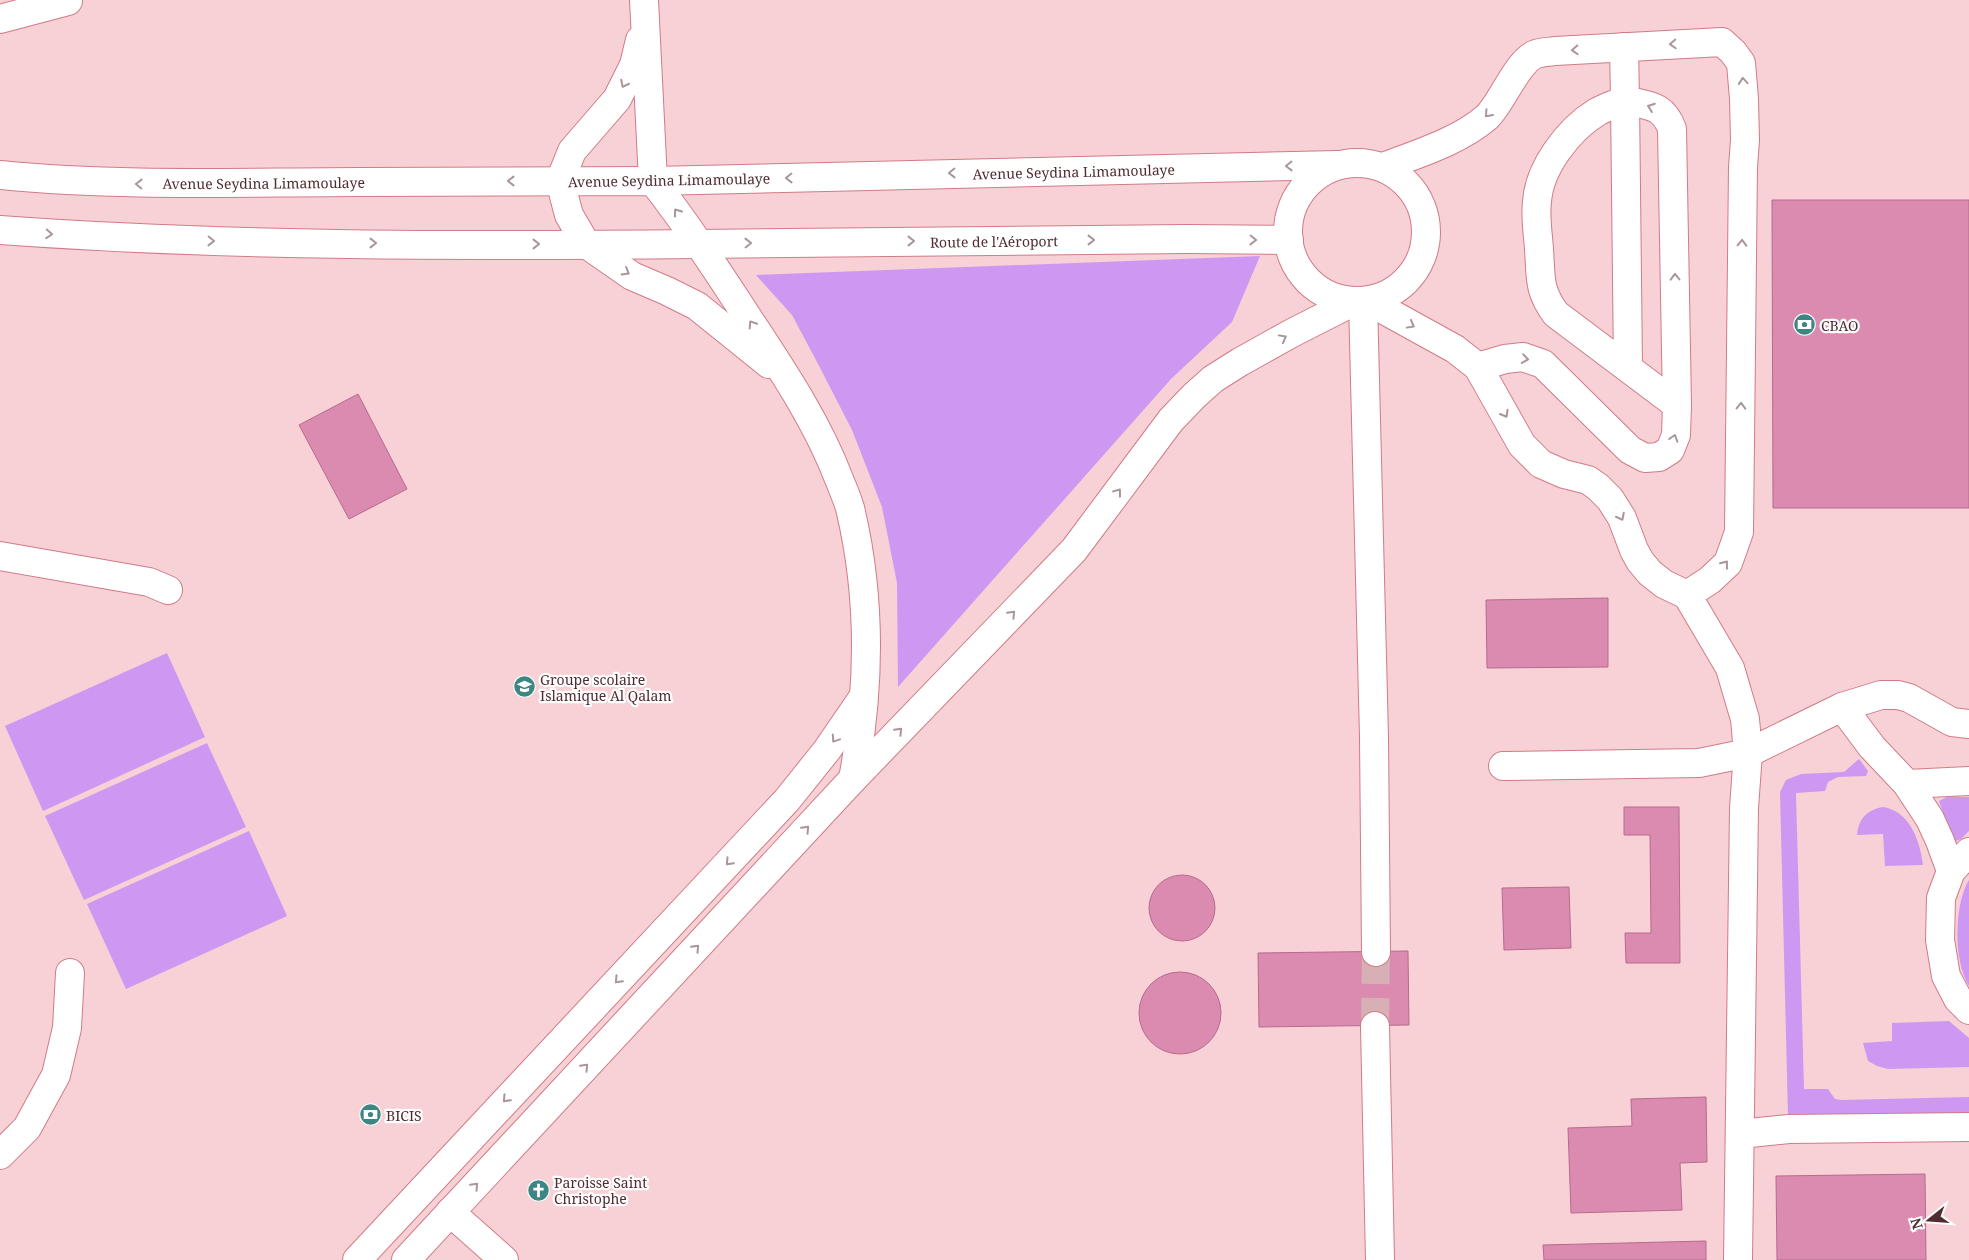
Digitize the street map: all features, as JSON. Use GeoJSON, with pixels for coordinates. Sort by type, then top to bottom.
{"type":"FeatureCollection","features":[{"type":"Feature","properties":{"kind":"main road"},"geometry":{"type":"LineString","coordinates":[[0,19],[68,1]]}},
{"type":"Feature","properties":{"kind":"main road"},"geometry":{"type":"LineString","coordinates":[[644,11],[653,181],[700,244],[789,380],[828,451],[849,506],[863,580],[866,638],[860,740],[853,778]]}},
{"type":"Feature","properties":{"kind":"main road"},"geometry":{"type":"LineString","coordinates":[[644,11],[634,65],[617,99],[572,151],[560,182],[569,215],[586,244],[632,276],[697,306],[789,380]]}},
{"type":"Feature","properties":{"kind":"main road"},"geometry":{"type":"LineString","coordinates":[[1383,167],[1435,146],[1464,132],[1488,117],[1526,62],[1534,54],[1555,51],[1722,42],[1741,63],[1745,140],[1743,167],[1739,532],[1728,563],[1710,580],[1687,595]]}},
{"type":"Feature","properties":{"kind":"main road"},"geometry":{"type":"LineString","coordinates":[[1624,47],[1628,367]]}},
{"type":"Feature","properties":{"kind":"main road"},"geometry":{"type":"LineString","coordinates":[[1478,367],[1505,359],[1523,357],[1543,364],[1630,450],[1645,458],[1659,457],[1670,450],[1676,435],[1677,405],[1672,130],[1668,117],[1655,107],[1625,100],[1596,113],[1581,123],[1552,157],[1541,179],[1536,203],[1542,286],[1545,300],[1556,314],[1677,405]]}},
{"type":"Feature","properties":{"kind":"main road"},"geometry":{"type":"LineString","coordinates":[[406,1260],[853,778],[1074,550],[1171,420],[1194,396],[1214,379],[1240,362],[1292,333],[1362,301],[1390,294],[1409,279],[1421,260],[1427,237],[1424,213],[1416,193],[1401,177],[1383,167],[1362,162],[1338,165],[1316,176],[1299,194],[1289,216],[1288,240],[1293,258],[1302,275],[1317,289],[1334,298],[1362,301],[1455,349],[1478,367],[1522,445],[1531,455],[1541,464],[1564,474],[1588,480],[1610,499],[1622,518],[1640,561],[1650,573],[1664,584],[1687,595],[1730,668],[1745,719],[1748,753],[1744,808],[1738,1260]]}},
{"type":"Feature","properties":{"kind":"main road","name":"Avenue Seydina Limamoulaye"},"geometry":{"type":"LineString","coordinates":[[0,175],[151,184],[560,182],[1338,165]]}},
{"type":"Feature","properties":{"kind":"main road"},"geometry":{"type":"LineString","coordinates":[[0,230],[107,238],[201,241],[700,244]]}},
{"type":"Feature","properties":{"kind":"main road","name":"Route de l'Aéroport"},"geometry":{"type":"LineString","coordinates":[[700,244],[1187,239],[1288,240]]}},
{"type":"Feature","properties":{"kind":"main road"},"geometry":{"type":"LineString","coordinates":[[1362,301],[1374,737],[1376,952]]}},
{"type":"Feature","properties":{"kind":"main road"},"geometry":{"type":"LineString","coordinates":[[0,556],[149,582],[168,590]]}},
{"type":"Feature","properties":{"kind":"main road"},"geometry":{"type":"LineString","coordinates":[[1503,766],[1699,763],[1748,753],[1842,707],[1881,695],[1898,695],[1909,698],[1952,722],[1969,724]]}},
{"type":"Feature","properties":{"kind":"main road"},"geometry":{"type":"LineString","coordinates":[[357,1260],[787,800],[827,750],[862,699]]}},
{"type":"Feature","properties":{"kind":"main road"},"geometry":{"type":"LineString","coordinates":[[1842,707],[1872,747],[1907,784],[1930,819],[1940,841],[1960,862],[1941,898],[1940,940],[1946,976],[1958,999],[1969,1010]]}},
{"type":"Feature","properties":{"kind":"main road"},"geometry":{"type":"LineString","coordinates":[[1907,784],[1969,781]]}},
{"type":"Feature","properties":{"kind":"main road"},"geometry":{"type":"LineString","coordinates":[[0,1155],[27,1128],[56,1075],[67,1028],[70,973]]}},
{"type":"Feature","properties":{"kind":"main road"},"geometry":{"type":"LineString","coordinates":[[1375,1026],[1380,1260]]}},
{"type":"Feature","properties":{"kind":"main road"},"geometry":{"type":"LineString","coordinates":[[1740,1134],[1789,1129],[1969,1127]]}},
{"type":"Feature","properties":{"kind":"main road"},"geometry":{"type":"LineString","coordinates":[[450,1212],[504,1260]]}},
{"type":"Feature","properties":{"kind":"shaded area"},"geometry":{"type":"Polygon","coordinates":[[[1260,256],[1232,322],[1171,379],[898,687],[897,583],[882,507],[852,430],[792,315],[756,275],[1260,256]]]}},
{"type":"Feature","properties":{"kind":"shaded area"},"geometry":{"type":"Polygon","coordinates":[[[167,653],[205,737],[43,811],[5,726],[167,653]]]}},
{"type":"Feature","properties":{"kind":"shaded area"},"geometry":{"type":"Polygon","coordinates":[[[207,743],[246,827],[84,900],[45,816],[207,743]]]}},
{"type":"Feature","properties":{"kind":"shaded area"},"geometry":{"type":"Polygon","coordinates":[[[1859,759],[1868,771],[1866,776],[1838,777],[1828,782],[1825,791],[1796,793],[1804,1089],[1828,1089],[1835,1099],[1841,1100],[1969,1097],[1969,1114],[1788,1116],[1780,792],[1786,780],[1801,774],[1844,772],[1859,759]]]}},
{"type":"Feature","properties":{"kind":"shaded area"},"geometry":{"type":"Polygon","coordinates":[[[1947,797],[1969,797],[1969,831],[1956,841],[1952,840],[1939,801],[1947,797]]]}},
{"type":"Feature","properties":{"kind":"shaded area"},"geometry":{"type":"Polygon","coordinates":[[[1883,807],[1900,814],[1912,828],[1919,846],[1923,865],[1885,866],[1883,834],[1857,835],[1862,819],[1872,810],[1883,807]]]}},
{"type":"Feature","properties":{"kind":"shaded area"},"geometry":{"type":"Polygon","coordinates":[[[249,831],[287,916],[126,989],[87,904],[249,831]]]}},
{"type":"Feature","properties":{"kind":"shaded area"},"geometry":{"type":"Polygon","coordinates":[[[1969,880],[1969,986],[1960,962],[1957,933],[1960,903],[1969,880]]]}},
{"type":"Feature","properties":{"kind":"shaded area"},"geometry":{"type":"Polygon","coordinates":[[[1949,1021],[1969,1038],[1969,1067],[1888,1069],[1868,1061],[1863,1043],[1892,1041],[1892,1023],[1949,1021]]]}},
{"type":"Feature","properties":{"kind":"building"},"geometry":{"type":"Polygon","coordinates":[[[1772,200],[1969,200],[1969,508],[1773,508],[1772,200]]]}},
{"type":"Feature","properties":{"kind":"building"},"geometry":{"type":"Polygon","coordinates":[[[358,394],[407,489],[349,519],[299,425],[358,394]]]}},
{"type":"Feature","properties":{"kind":"building"},"geometry":{"type":"Polygon","coordinates":[[[1608,598],[1608,667],[1487,668],[1486,600],[1608,598]]]}},
{"type":"Feature","properties":{"kind":"building"},"geometry":{"type":"Polygon","coordinates":[[[1624,807],[1679,807],[1680,963],[1626,963],[1625,933],[1651,933],[1650,835],[1624,835],[1624,807]]]}},
{"type":"Feature","properties":{"kind":"building"},"geometry":{"type":"Polygon","coordinates":[[[1182,875],[1194,878],[1205,885],[1212,896],[1215,908],[1212,920],[1205,931],[1194,938],[1182,941],[1170,938],[1159,931],[1152,920],[1149,908],[1152,896],[1159,885],[1170,878],[1182,875]]]}},
{"type":"Feature","properties":{"kind":"building"},"geometry":{"type":"Polygon","coordinates":[[[1569,887],[1571,948],[1504,950],[1502,888],[1569,887]]]}},
{"type":"Feature","properties":{"kind":"building"},"geometry":{"type":"Polygon","coordinates":[[[1408,951],[1409,1025],[1259,1027],[1258,953],[1408,951]]]}},
{"type":"Feature","properties":{"kind":"building"},"geometry":{"type":"Polygon","coordinates":[[[1172,972],[1188,972],[1203,979],[1214,990],[1221,1005],[1218,1029],[1209,1042],[1188,1054],[1172,1054],[1157,1047],[1146,1036],[1139,1021],[1139,1005],[1146,990],[1157,979],[1172,972]]]}},
{"type":"Feature","properties":{"kind":"building"},"geometry":{"type":"Polygon","coordinates":[[[1706,1097],[1707,1162],[1680,1163],[1682,1210],[1571,1213],[1568,1128],[1632,1126],[1631,1099],[1706,1097]]]}},
{"type":"Feature","properties":{"kind":"building"},"geometry":{"type":"Polygon","coordinates":[[[1925,1174],[1926,1260],[1777,1260],[1776,1176],[1925,1174]]]}},
{"type":"Feature","properties":{"kind":"building"},"geometry":{"type":"Polygon","coordinates":[[[1706,1241],[1706,1260],[1544,1260],[1543,1245],[1706,1241]]]}},
{"type":"Feature","properties":{"kind":"tunnel"},"geometry":{"type":"LineString","coordinates":[[1375,1026],[1376,952]]}},
{"type":"Feature","properties":{"kind":"place","name":"CBAO"},"geometry":{"type":"Point","coordinates":[1805,325]}},
{"type":"Feature","properties":{"kind":"place","name":"Groupe scolaire Islamique Al Qalam"},"geometry":{"type":"Point","coordinates":[524,687]}},
{"type":"Feature","properties":{"kind":"place","name":"BICIS"},"geometry":{"type":"Point","coordinates":[370,1115]}},
{"type":"Feature","properties":{"kind":"place","name":"Paroisse Saint Christophe"},"geometry":{"type":"Point","coordinates":[538,1190]}}]}
